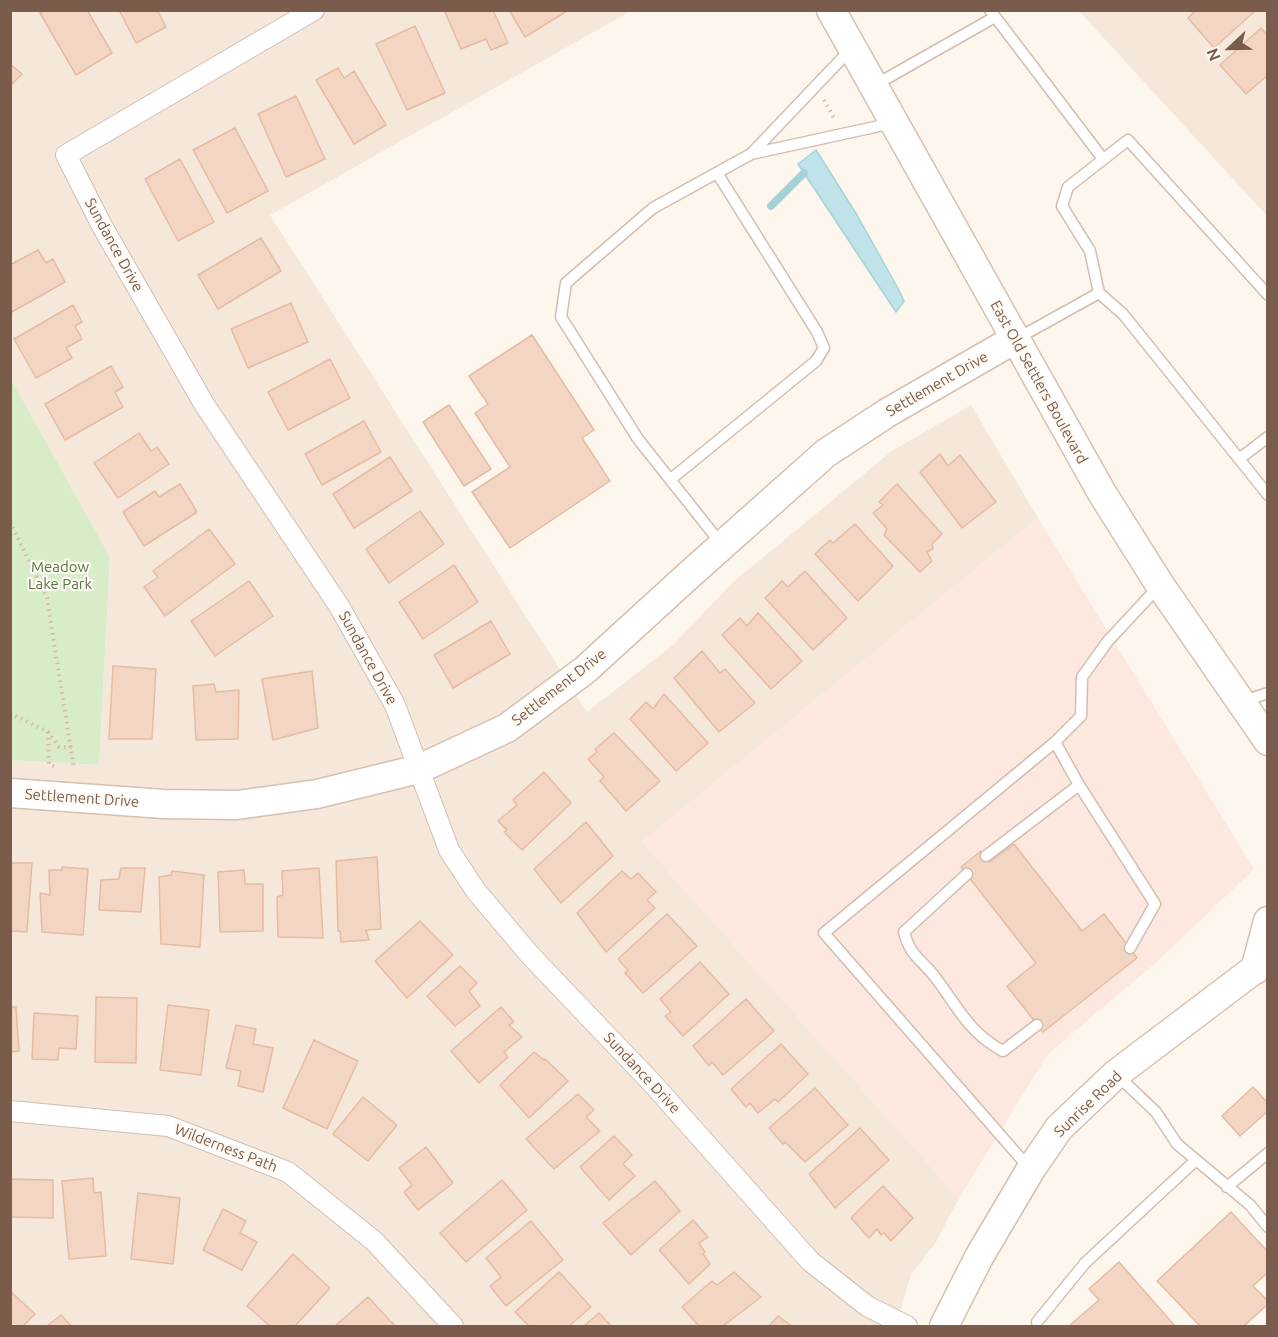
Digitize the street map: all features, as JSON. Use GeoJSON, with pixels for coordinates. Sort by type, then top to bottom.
{"type":"FeatureCollection","features":[{"type":"Feature","properties":{"kind":"main road","name":"East Old Settlers Boulevard"},"geometry":{"type":"LineString","coordinates":[[831,10],[1102,493],[1160,585],[1254,697],[1268,741]]}},
{"type":"Feature","properties":{"kind":"main road","name":"Settlement Drive"},"geometry":{"type":"LineString","coordinates":[[10,793],[164,804],[237,805],[317,794],[419,769],[507,728],[585,670],[826,453],[887,413],[1015,339]]}},
{"type":"Feature","properties":{"kind":"main road"},"geometry":{"type":"LineString","coordinates":[[1263,966],[1268,921]]}},
{"type":"Feature","properties":{"kind":"main road","name":"Sunrise Road"},"geometry":{"type":"LineString","coordinates":[[944,1326],[979,1257],[1031,1169],[1059,1128],[1116,1074],[1263,966]]}},
{"type":"Feature","properties":{"kind":"street","name":"Sundance Drive"},"geometry":{"type":"LineString","coordinates":[[314,10],[66,155],[102,226],[204,404],[339,606],[395,705],[449,850],[476,891],[530,954],[653,1084],[810,1261],[867,1306],[907,1326]]}},
{"type":"Feature","properties":{"kind":"street","name":"Wilderness Path"},"geometry":{"type":"LineString","coordinates":[[10,1111],[168,1126],[288,1172],[374,1241],[453,1326]]}},
{"type":"Feature","properties":{"kind":"lane"},"geometry":{"type":"LineString","coordinates":[[873,86],[992,14],[1103,159]]}},
{"type":"Feature","properties":{"kind":"lane"},"geometry":{"type":"LineString","coordinates":[[751,154],[852,48]]}},
{"type":"Feature","properties":{"kind":"lane"},"geometry":{"type":"LineString","coordinates":[[722,545],[638,439],[561,317],[566,283],[653,208],[751,154],[894,122]]}},
{"type":"Feature","properties":{"kind":"lane"},"geometry":{"type":"LineString","coordinates":[[1268,295],[1128,140],[1068,187],[1062,206],[1090,251],[1099,293],[1123,315],[1268,495]]}},
{"type":"Feature","properties":{"kind":"lane"},"geometry":{"type":"LineString","coordinates":[[670,479],[816,361],[824,348],[817,332],[717,172]]}},
{"type":"Feature","properties":{"kind":"lane"},"geometry":{"type":"LineString","coordinates":[[1015,339],[1099,293]]}},
{"type":"Feature","properties":{"kind":"lane"},"geometry":{"type":"LineString","coordinates":[[1239,459],[1268,437]]}},
{"type":"Feature","properties":{"kind":"lane"},"geometry":{"type":"LineString","coordinates":[[1031,1169],[824,933],[1055,742],[1081,716],[1082,677],[1108,641],[1160,585]]}},
{"type":"Feature","properties":{"kind":"lane"},"geometry":{"type":"LineString","coordinates":[[1055,742],[1155,904],[1130,948]]}},
{"type":"Feature","properties":{"kind":"lane"},"geometry":{"type":"LineString","coordinates":[[986,856],[1079,784]]}},
{"type":"Feature","properties":{"kind":"lane"},"geometry":{"type":"LineString","coordinates":[[967,874],[904,932],[908,948],[934,976],[960,1014],[986,1041],[1003,1051],[1037,1025]]}},
{"type":"Feature","properties":{"kind":"lane"},"geometry":{"type":"LineString","coordinates":[[1116,1074],[1156,1112],[1177,1144],[1250,1205],[1268,1227]]}},
{"type":"Feature","properties":{"kind":"lane"},"geometry":{"type":"LineString","coordinates":[[1227,1186],[1268,1153]]}},
{"type":"Feature","properties":{"kind":"lane"},"geometry":{"type":"LineString","coordinates":[[1037,1322],[1085,1263],[1196,1160]]}},
{"type":"Feature","properties":{"kind":"path"},"geometry":{"type":"LineString","coordinates":[[823,98],[835,120]]}},
{"type":"Feature","properties":{"kind":"path"},"geometry":{"type":"LineString","coordinates":[[10,522],[48,598],[74,769]]}},
{"type":"Feature","properties":{"kind":"path"},"geometry":{"type":"LineString","coordinates":[[10,713],[48,732],[58,747],[72,747]]}},
{"type":"Feature","properties":{"kind":"path"},"geometry":{"type":"LineString","coordinates":[[48,732],[49,764],[58,768]]}},
{"type":"Feature","properties":{"kind":"shaded area"},"geometry":{"type":"Polygon","coordinates":[[[11,11],[631,11],[270,215],[587,712],[673,645],[732,583],[892,451],[971,405],[1038,518],[642,842],[959,1198],[935,1244],[911,1274],[896,1326],[11,1326],[10,760],[99,765],[110,557],[11,379],[11,11]]]}},
{"type":"Feature","properties":{"kind":"shaded area"},"geometry":{"type":"Polygon","coordinates":[[[1079,11],[1267,11],[1267,216],[1079,11]]]}},
{"type":"Feature","properties":{"kind":"shaded area"},"geometry":{"type":"Polygon","coordinates":[[[1038,518],[1254,869],[1158,961],[1048,1054],[959,1198],[642,842],[1038,518]]]}},
{"type":"Feature","properties":{"kind":"green space","name":"Meadow Lake Park"},"geometry":{"type":"Polygon","coordinates":[[[11,379],[110,557],[99,765],[11,760],[11,379]]]}},
{"type":"Feature","properties":{"kind":"water"},"geometry":{"type":"Polygon","coordinates":[[[816,150],[857,215],[900,292],[904,301],[896,312],[798,164],[816,150]]]}},
{"type":"Feature","properties":{"kind":"building"},"geometry":{"type":"Polygon","coordinates":[[[45,10],[87,10],[112,53],[76,75],[40,13],[45,10]]]}},
{"type":"Feature","properties":{"kind":"building"},"geometry":{"type":"Polygon","coordinates":[[[119,10],[157,10],[166,27],[136,43],[119,10]]]}},
{"type":"Feature","properties":{"kind":"building"},"geometry":{"type":"Polygon","coordinates":[[[444,10],[493,10],[508,43],[491,50],[486,39],[461,49],[444,10]]]}},
{"type":"Feature","properties":{"kind":"building"},"geometry":{"type":"Polygon","coordinates":[[[509,10],[567,10],[567,11],[525,37],[509,10]]]}},
{"type":"Feature","properties":{"kind":"building"},"geometry":{"type":"Polygon","coordinates":[[[1196,10],[1255,11],[1214,48],[1188,18],[1196,10]]]}},
{"type":"Feature","properties":{"kind":"building"},"geometry":{"type":"Polygon","coordinates":[[[415,26],[445,93],[407,110],[376,44],[415,26]]]}},
{"type":"Feature","properties":{"kind":"building"},"geometry":{"type":"Polygon","coordinates":[[[1261,28],[1268,36],[1268,75],[1246,94],[1220,65],[1261,28]]]}},
{"type":"Feature","properties":{"kind":"building"},"geometry":{"type":"Polygon","coordinates":[[[10,64],[22,74],[10,86],[10,64]]]}},
{"type":"Feature","properties":{"kind":"building"},"geometry":{"type":"Polygon","coordinates":[[[338,68],[344,78],[354,71],[386,125],[354,144],[316,80],[338,68]]]}},
{"type":"Feature","properties":{"kind":"building"},"geometry":{"type":"Polygon","coordinates":[[[296,96],[325,159],[286,177],[258,114],[296,96]]]}},
{"type":"Feature","properties":{"kind":"building"},"geometry":{"type":"Polygon","coordinates":[[[235,128],[268,191],[227,213],[193,150],[235,128]]]}},
{"type":"Feature","properties":{"kind":"building"},"geometry":{"type":"Polygon","coordinates":[[[180,159],[214,222],[178,241],[145,179],[180,159]]]}},
{"type":"Feature","properties":{"kind":"building"},"geometry":{"type":"Polygon","coordinates":[[[261,238],[281,271],[218,309],[198,275],[261,238]]]}},
{"type":"Feature","properties":{"kind":"building"},"geometry":{"type":"Polygon","coordinates":[[[38,250],[46,263],[53,259],[65,282],[10,313],[10,265],[38,250]]]}},
{"type":"Feature","properties":{"kind":"building"},"geometry":{"type":"Polygon","coordinates":[[[291,303],[308,342],[248,368],[231,329],[291,303]]]}},
{"type":"Feature","properties":{"kind":"building"},"geometry":{"type":"Polygon","coordinates":[[[73,305],[82,322],[75,326],[82,339],[66,348],[72,358],[36,378],[14,339],[73,305]]]}},
{"type":"Feature","properties":{"kind":"building"},"geometry":{"type":"Polygon","coordinates":[[[532,335],[594,430],[582,438],[610,481],[510,548],[472,492],[510,467],[475,413],[488,404],[469,376],[532,335]]]}},
{"type":"Feature","properties":{"kind":"building"},"geometry":{"type":"Polygon","coordinates":[[[330,359],[350,398],[288,430],[268,392],[330,359]]]}},
{"type":"Feature","properties":{"kind":"building"},"geometry":{"type":"Polygon","coordinates":[[[111,366],[123,387],[115,392],[123,407],[65,440],[45,404],[111,366]]]}},
{"type":"Feature","properties":{"kind":"building"},"geometry":{"type":"Polygon","coordinates":[[[449,405],[491,469],[464,486],[423,422],[449,405]]]}},
{"type":"Feature","properties":{"kind":"building"},"geometry":{"type":"Polygon","coordinates":[[[364,421],[381,452],[322,485],[305,454],[364,421]]]}},
{"type":"Feature","properties":{"kind":"building"},"geometry":{"type":"Polygon","coordinates":[[[139,433],[151,451],[157,447],[169,464],[118,498],[94,463],[139,433]]]}},
{"type":"Feature","properties":{"kind":"building"},"geometry":{"type":"Polygon","coordinates":[[[940,454],[948,466],[960,455],[996,502],[962,528],[920,472],[940,454]]]}},
{"type":"Feature","properties":{"kind":"building"},"geometry":{"type":"Polygon","coordinates":[[[390,457],[412,491],[354,528],[333,494],[390,457]]]}},
{"type":"Feature","properties":{"kind":"building"},"geometry":{"type":"Polygon","coordinates":[[[180,484],[197,512],[144,546],[123,512],[155,491],[159,497],[180,484]]]}},
{"type":"Feature","properties":{"kind":"building"},"geometry":{"type":"Polygon","coordinates":[[[897,484],[942,534],[932,544],[933,549],[927,552],[932,561],[920,572],[884,535],[887,529],[873,513],[883,505],[879,502],[897,484]]]}},
{"type":"Feature","properties":{"kind":"building"},"geometry":{"type":"Polygon","coordinates":[[[420,511],[444,544],[389,583],[366,549],[420,511]]]}},
{"type":"Feature","properties":{"kind":"building"},"geometry":{"type":"Polygon","coordinates":[[[855,524],[893,566],[858,601],[815,554],[830,540],[833,543],[855,524]]]}},
{"type":"Feature","properties":{"kind":"building"},"geometry":{"type":"Polygon","coordinates":[[[209,529],[235,564],[165,616],[144,587],[158,577],[153,571],[209,529]]]}},
{"type":"Feature","properties":{"kind":"building"},"geometry":{"type":"Polygon","coordinates":[[[454,565],[478,602],[423,639],[399,602],[454,565]]]}},
{"type":"Feature","properties":{"kind":"building"},"geometry":{"type":"Polygon","coordinates":[[[805,571],[847,618],[813,650],[765,598],[782,581],[788,587],[805,571]]]}},
{"type":"Feature","properties":{"kind":"building"},"geometry":{"type":"Polygon","coordinates":[[[249,581],[273,616],[215,656],[191,621],[249,581]]]}},
{"type":"Feature","properties":{"kind":"building"},"geometry":{"type":"Polygon","coordinates":[[[758,613],[802,661],[771,689],[722,635],[740,618],[747,626],[758,613]]]}},
{"type":"Feature","properties":{"kind":"building"},"geometry":{"type":"Polygon","coordinates":[[[491,621],[510,654],[453,688],[434,655],[491,621]]]}},
{"type":"Feature","properties":{"kind":"building"},"geometry":{"type":"Polygon","coordinates":[[[702,651],[720,673],[725,669],[755,703],[719,732],[674,678],[702,651]]]}},
{"type":"Feature","properties":{"kind":"building"},"geometry":{"type":"Polygon","coordinates":[[[113,666],[156,669],[152,739],[109,739],[113,666]]]}},
{"type":"Feature","properties":{"kind":"building"},"geometry":{"type":"Polygon","coordinates":[[[312,671],[318,728],[273,740],[262,679],[312,671]]]}},
{"type":"Feature","properties":{"kind":"building"},"geometry":{"type":"Polygon","coordinates":[[[214,684],[216,692],[239,690],[238,739],[196,740],[193,686],[214,684]]]}},
{"type":"Feature","properties":{"kind":"building"},"geometry":{"type":"Polygon","coordinates":[[[664,694],[708,743],[676,771],[630,719],[646,702],[653,709],[664,694]]]}},
{"type":"Feature","properties":{"kind":"building"},"geometry":{"type":"Polygon","coordinates":[[[614,733],[660,781],[626,811],[600,781],[604,777],[588,759],[597,752],[595,749],[614,733]]]}},
{"type":"Feature","properties":{"kind":"building"},"geometry":{"type":"Polygon","coordinates":[[[544,772],[571,803],[522,850],[504,832],[507,830],[498,821],[517,805],[513,800],[544,772]]]}},
{"type":"Feature","properties":{"kind":"building"},"geometry":{"type":"Polygon","coordinates":[[[586,822],[613,856],[561,903],[534,869],[586,822]]]}},
{"type":"Feature","properties":{"kind":"building"},"geometry":{"type":"Polygon","coordinates":[[[1014,844],[1082,931],[1104,914],[1137,958],[1043,1032],[1007,986],[1036,963],[961,867],[981,851],[990,862],[1014,844]]]}},
{"type":"Feature","properties":{"kind":"building"},"geometry":{"type":"Polygon","coordinates":[[[377,857],[381,929],[366,930],[369,940],[341,942],[340,931],[338,931],[336,861],[377,857]]]}},
{"type":"Feature","properties":{"kind":"building"},"geometry":{"type":"Polygon","coordinates":[[[10,863],[32,863],[27,932],[10,931],[10,863]]]}},
{"type":"Feature","properties":{"kind":"building"},"geometry":{"type":"Polygon","coordinates":[[[62,867],[88,869],[83,935],[42,932],[40,893],[50,895],[49,870],[62,870],[62,867]]]}},
{"type":"Feature","properties":{"kind":"building"},"geometry":{"type":"Polygon","coordinates":[[[121,868],[145,868],[141,912],[99,910],[101,880],[119,879],[121,868]]]}},
{"type":"Feature","properties":{"kind":"building"},"geometry":{"type":"Polygon","coordinates":[[[319,868],[323,938],[278,937],[277,897],[283,895],[282,871],[319,868]]]}},
{"type":"Feature","properties":{"kind":"building"},"geometry":{"type":"Polygon","coordinates":[[[244,870],[245,884],[263,884],[263,931],[220,932],[218,872],[244,870]]]}},
{"type":"Feature","properties":{"kind":"building"},"geometry":{"type":"Polygon","coordinates":[[[172,871],[204,875],[200,947],[161,944],[159,877],[171,875],[172,871]]]}},
{"type":"Feature","properties":{"kind":"building"},"geometry":{"type":"Polygon","coordinates":[[[622,871],[631,879],[638,873],[656,892],[647,900],[655,908],[606,952],[577,913],[622,871]]]}},
{"type":"Feature","properties":{"kind":"building"},"geometry":{"type":"Polygon","coordinates":[[[667,914],[697,946],[643,993],[625,973],[628,970],[618,959],[667,914]]]}},
{"type":"Feature","properties":{"kind":"building"},"geometry":{"type":"Polygon","coordinates":[[[420,921],[453,955],[407,998],[375,961],[420,921]]]}},
{"type":"Feature","properties":{"kind":"building"},"geometry":{"type":"Polygon","coordinates":[[[700,962],[729,994],[683,1036],[665,1016],[671,1012],[660,999],[700,962]]]}},
{"type":"Feature","properties":{"kind":"building"},"geometry":{"type":"Polygon","coordinates":[[[460,966],[477,983],[469,991],[480,1006],[455,1026],[427,996],[460,966]]]}},
{"type":"Feature","properties":{"kind":"building"},"geometry":{"type":"Polygon","coordinates":[[[96,997],[137,998],[136,1063],[95,1062],[96,997]]]}},
{"type":"Feature","properties":{"kind":"building"},"geometry":{"type":"Polygon","coordinates":[[[746,999],[774,1031],[723,1075],[712,1062],[709,1066],[693,1046],[746,999]]]}},
{"type":"Feature","properties":{"kind":"building"},"geometry":{"type":"Polygon","coordinates":[[[168,1005],[209,1010],[201,1075],[160,1070],[168,1005]]]}},
{"type":"Feature","properties":{"kind":"building"},"geometry":{"type":"Polygon","coordinates":[[[10,1007],[16,1007],[19,1051],[10,1052],[10,1007]]]}},
{"type":"Feature","properties":{"kind":"building"},"geometry":{"type":"Polygon","coordinates":[[[501,1007],[514,1022],[509,1025],[522,1037],[504,1052],[508,1057],[479,1083],[451,1051],[501,1007]]]}},
{"type":"Feature","properties":{"kind":"building"},"geometry":{"type":"Polygon","coordinates":[[[34,1013],[78,1016],[76,1049],[59,1048],[58,1060],[32,1059],[34,1013]]]}},
{"type":"Feature","properties":{"kind":"building"},"geometry":{"type":"Polygon","coordinates":[[[236,1025],[256,1029],[253,1044],[273,1048],[263,1092],[238,1086],[241,1071],[226,1068],[236,1025]]]}},
{"type":"Feature","properties":{"kind":"building"},"geometry":{"type":"Polygon","coordinates":[[[314,1040],[358,1061],[327,1129],[283,1108],[314,1040]]]}},
{"type":"Feature","properties":{"kind":"building"},"geometry":{"type":"Polygon","coordinates":[[[781,1044],[808,1074],[778,1102],[775,1099],[758,1113],[750,1103],[746,1107],[731,1089],[781,1044]]]}},
{"type":"Feature","properties":{"kind":"building"},"geometry":{"type":"Polygon","coordinates":[[[534,1052],[545,1059],[568,1081],[529,1118],[500,1085],[534,1052]]]}},
{"type":"Feature","properties":{"kind":"building"},"geometry":{"type":"Polygon","coordinates":[[[1253,1087],[1268,1103],[1268,1111],[1240,1136],[1222,1116],[1253,1087]]]}},
{"type":"Feature","properties":{"kind":"building"},"geometry":{"type":"Polygon","coordinates":[[[815,1088],[848,1125],[805,1162],[785,1142],[783,1144],[769,1128],[815,1088]]]}},
{"type":"Feature","properties":{"kind":"building"},"geometry":{"type":"Polygon","coordinates":[[[578,1094],[594,1110],[586,1117],[600,1131],[554,1169],[526,1139],[578,1094]]]}},
{"type":"Feature","properties":{"kind":"building"},"geometry":{"type":"Polygon","coordinates":[[[363,1097],[397,1125],[368,1161],[333,1134],[363,1097]]]}},
{"type":"Feature","properties":{"kind":"building"},"geometry":{"type":"Polygon","coordinates":[[[860,1128],[889,1160],[835,1208],[809,1174],[860,1128]]]}},
{"type":"Feature","properties":{"kind":"building"},"geometry":{"type":"Polygon","coordinates":[[[614,1136],[632,1155],[623,1164],[635,1176],[609,1200],[580,1167],[614,1136]]]}},
{"type":"Feature","properties":{"kind":"building"},"geometry":{"type":"Polygon","coordinates":[[[426,1147],[453,1183],[418,1210],[404,1192],[412,1185],[399,1168],[426,1147]]]}},
{"type":"Feature","properties":{"kind":"building"},"geometry":{"type":"Polygon","coordinates":[[[93,1178],[94,1193],[101,1192],[106,1256],[69,1259],[62,1181],[93,1178]]]}},
{"type":"Feature","properties":{"kind":"building"},"geometry":{"type":"Polygon","coordinates":[[[10,1179],[53,1180],[53,1218],[10,1217],[10,1179]]]}},
{"type":"Feature","properties":{"kind":"building"},"geometry":{"type":"Polygon","coordinates":[[[502,1180],[527,1210],[466,1262],[440,1233],[502,1180]]]}},
{"type":"Feature","properties":{"kind":"building"},"geometry":{"type":"Polygon","coordinates":[[[655,1181],[680,1211],[631,1255],[603,1223],[655,1181]]]}},
{"type":"Feature","properties":{"kind":"building"},"geometry":{"type":"Polygon","coordinates":[[[883,1186],[913,1218],[891,1241],[884,1233],[881,1235],[877,1229],[869,1238],[851,1218],[883,1186]]]}},
{"type":"Feature","properties":{"kind":"building"},"geometry":{"type":"Polygon","coordinates":[[[138,1193],[180,1198],[173,1264],[131,1259],[138,1193]]]}},
{"type":"Feature","properties":{"kind":"building"},"geometry":{"type":"Polygon","coordinates":[[[223,1209],[246,1221],[240,1233],[257,1242],[242,1270],[203,1250],[223,1209]]]}},
{"type":"Feature","properties":{"kind":"building"},"geometry":{"type":"Polygon","coordinates":[[[1231,1212],[1268,1252],[1268,1272],[1253,1286],[1268,1301],[1268,1304],[1244,1326],[1200,1326],[1157,1281],[1231,1212]]]}},
{"type":"Feature","properties":{"kind":"building"},"geometry":{"type":"Polygon","coordinates":[[[693,1220],[708,1237],[699,1243],[710,1264],[689,1284],[659,1250],[693,1220]]]}},
{"type":"Feature","properties":{"kind":"building"},"geometry":{"type":"Polygon","coordinates":[[[531,1221],[563,1260],[506,1306],[490,1286],[501,1277],[486,1258],[531,1221]]]}},
{"type":"Feature","properties":{"kind":"building"},"geometry":{"type":"Polygon","coordinates":[[[293,1254],[330,1288],[295,1326],[270,1326],[247,1306],[293,1254]]]}},
{"type":"Feature","properties":{"kind":"building"},"geometry":{"type":"Polygon","coordinates":[[[1119,1262],[1175,1326],[1069,1326],[1099,1300],[1089,1289],[1119,1262]]]}},
{"type":"Feature","properties":{"kind":"building"},"geometry":{"type":"Polygon","coordinates":[[[559,1272],[591,1307],[569,1326],[529,1326],[515,1312],[559,1272]]]}},
{"type":"Feature","properties":{"kind":"building"},"geometry":{"type":"Polygon","coordinates":[[[734,1272],[761,1297],[723,1326],[699,1326],[682,1307],[712,1281],[717,1285],[734,1272]]]}},
{"type":"Feature","properties":{"kind":"building"},"geometry":{"type":"Polygon","coordinates":[[[10,1291],[35,1314],[23,1326],[10,1326],[10,1291]]]}},
{"type":"Feature","properties":{"kind":"building"},"geometry":{"type":"Polygon","coordinates":[[[368,1297],[395,1326],[335,1326],[368,1297]]]}},
{"type":"Feature","properties":{"kind":"building"},"geometry":{"type":"Polygon","coordinates":[[[599,1313],[611,1326],[584,1326],[599,1313]]]}},
{"type":"Feature","properties":{"kind":"building"},"geometry":{"type":"Polygon","coordinates":[[[61,1315],[71,1326],[47,1326],[61,1315]]]}},
{"type":"Feature","properties":{"kind":"building"},"geometry":{"type":"Polygon","coordinates":[[[778,1316],[792,1326],[769,1326],[778,1316]]]}},
{"type":"Feature","properties":{"kind":"waterway"},"geometry":{"type":"LineString","coordinates":[[771,206],[804,173]]}}]}
